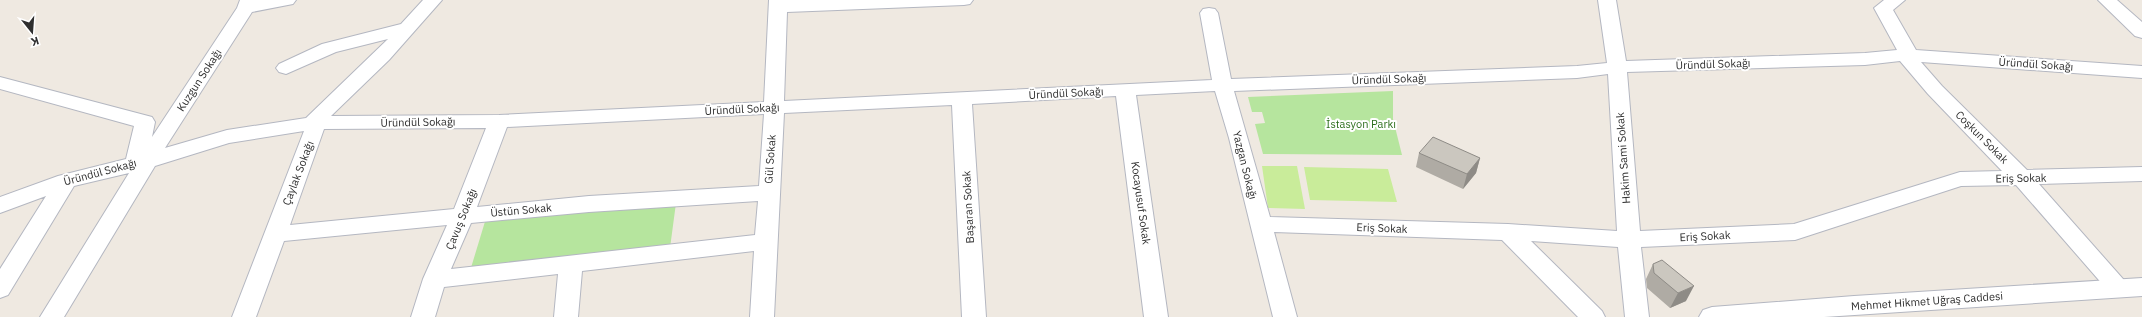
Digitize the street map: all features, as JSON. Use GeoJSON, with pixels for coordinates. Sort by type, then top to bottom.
{"type":"FeatureCollection","features":[{"type":"Feature","properties":{"kind":"main road","name":"Mehmet Hikmet Uğraş Caddesi"},"geometry":{"type":"LineString","coordinates":[[1712,317],[1862,305],[2130,287]]}},
{"type":"Feature","properties":{"kind":"street"},"geometry":{"type":"LineString","coordinates":[[247,4],[287,0]]}},
{"type":"Feature","properties":{"kind":"street"},"geometry":{"type":"LineString","coordinates":[[312,123],[382,56],[433,0]]}},
{"type":"Feature","properties":{"kind":"street"},"geometry":{"type":"LineString","coordinates":[[778,3],[964,0]]}},
{"type":"Feature","properties":{"kind":"street","name":"Hakim Sami Sokak"},"geometry":{"type":"LineString","coordinates":[[1607,0],[1617,67],[1629,240],[1637,317]]}},
{"type":"Feature","properties":{"kind":"street","name":"Coşkun Sokak"},"geometry":{"type":"LineString","coordinates":[[1896,0],[1883,8],[1905,46],[1907,55],[1935,90],[2130,287]]}},
{"type":"Feature","properties":{"kind":"street"},"geometry":{"type":"LineString","coordinates":[[2108,0],[2142,32]]}},
{"type":"Feature","properties":{"kind":"street","name":"Gül Sokak"},"geometry":{"type":"LineString","coordinates":[[762,317],[765,242],[774,107],[778,3]]}},
{"type":"Feature","properties":{"kind":"street","name":"Kuzgun Sokağı"},"geometry":{"type":"LineString","coordinates":[[52,317],[142,161],[247,4]]}},
{"type":"Feature","properties":{"kind":"street","name":"Yazgan Sokağı"},"geometry":{"type":"LineString","coordinates":[[1209,13],[1223,85],[1239,138],[1285,317]]}},
{"type":"Feature","properties":{"kind":"street"},"geometry":{"type":"LineString","coordinates":[[286,68],[329,48],[408,28]]}},
{"type":"Feature","properties":{"kind":"street","name":"Üründül Sokağı"},"geometry":{"type":"LineString","coordinates":[[1,204],[66,181],[227,137],[312,123],[499,121],[1223,85],[1577,72],[1617,67],[1865,59],[1907,55],[2142,72]]}},
{"type":"Feature","properties":{"kind":"street"},"geometry":{"type":"LineString","coordinates":[[0,83],[145,122],[142,161]]}},
{"type":"Feature","properties":{"kind":"street","name":"Kocayusuf Sokak"},"geometry":{"type":"LineString","coordinates":[[1125,90],[1156,317]]}},
{"type":"Feature","properties":{"kind":"street","name":"Başaran Sokak"},"geometry":{"type":"LineString","coordinates":[[962,98],[974,317]]}},
{"type":"Feature","properties":{"kind":"street","name":"Çavuş Sokağı"},"geometry":{"type":"LineString","coordinates":[[423,317],[435,278],[463,215],[499,121]]}},
{"type":"Feature","properties":{"kind":"street","name":"Çaylak Sokağı"},"geometry":{"type":"LineString","coordinates":[[244,317],[314,132],[312,123]]}},
{"type":"Feature","properties":{"kind":"street","name":"Eriş Sokak"},"geometry":{"type":"LineString","coordinates":[[1260,224],[1508,232],[1629,240],[1795,232],[1960,179],[2142,174]]}},
{"type":"Feature","properties":{"kind":"street"},"geometry":{"type":"LineString","coordinates":[[0,289],[66,181]]}},
{"type":"Feature","properties":{"kind":"street","name":"Üstün Sokak"},"geometry":{"type":"LineString","coordinates":[[275,234],[589,204],[768,193]]}},
{"type":"Feature","properties":{"kind":"street"},"geometry":{"type":"LineString","coordinates":[[1508,232],[1593,317]]}},
{"type":"Feature","properties":{"kind":"street"},"geometry":{"type":"LineString","coordinates":[[435,278],[765,242]]}},
{"type":"Feature","properties":{"kind":"street"},"geometry":{"type":"LineString","coordinates":[[566,317],[571,264]]}},
{"type":"Feature","properties":{"kind":"green space","name":"İstasyon Parkı"},"geometry":{"type":"Polygon","coordinates":[[[1393,91],[1393,119],[1402,155],[1263,154],[1255,124],[1265,123],[1262,112],[1252,112],[1248,97],[1393,91]]]}},
{"type":"Feature","properties":{"kind":"green space"},"geometry":{"type":"Polygon","coordinates":[[[1262,166],[1297,166],[1305,209],[1268,208],[1262,166]]]}},
{"type":"Feature","properties":{"kind":"green space"},"geometry":{"type":"Polygon","coordinates":[[[1304,167],[1388,169],[1397,202],[1310,200],[1304,167]]]}},
{"type":"Feature","properties":{"kind":"green space"},"geometry":{"type":"Polygon","coordinates":[[[676,203],[670,248],[470,271],[487,215],[676,203]]]}},
{"type":"Feature","properties":{"kind":"building"},"geometry":{"type":"Polygon","coordinates":[[[1433,137],[1480,158],[1467,174],[1419,153],[1433,137]]]}},
{"type":"Feature","properties":{"kind":"building"},"geometry":{"type":"Polygon","coordinates":[[[1662,260],[1694,286],[1678,293],[1654,273],[1653,264],[1662,260]]]}}]}
